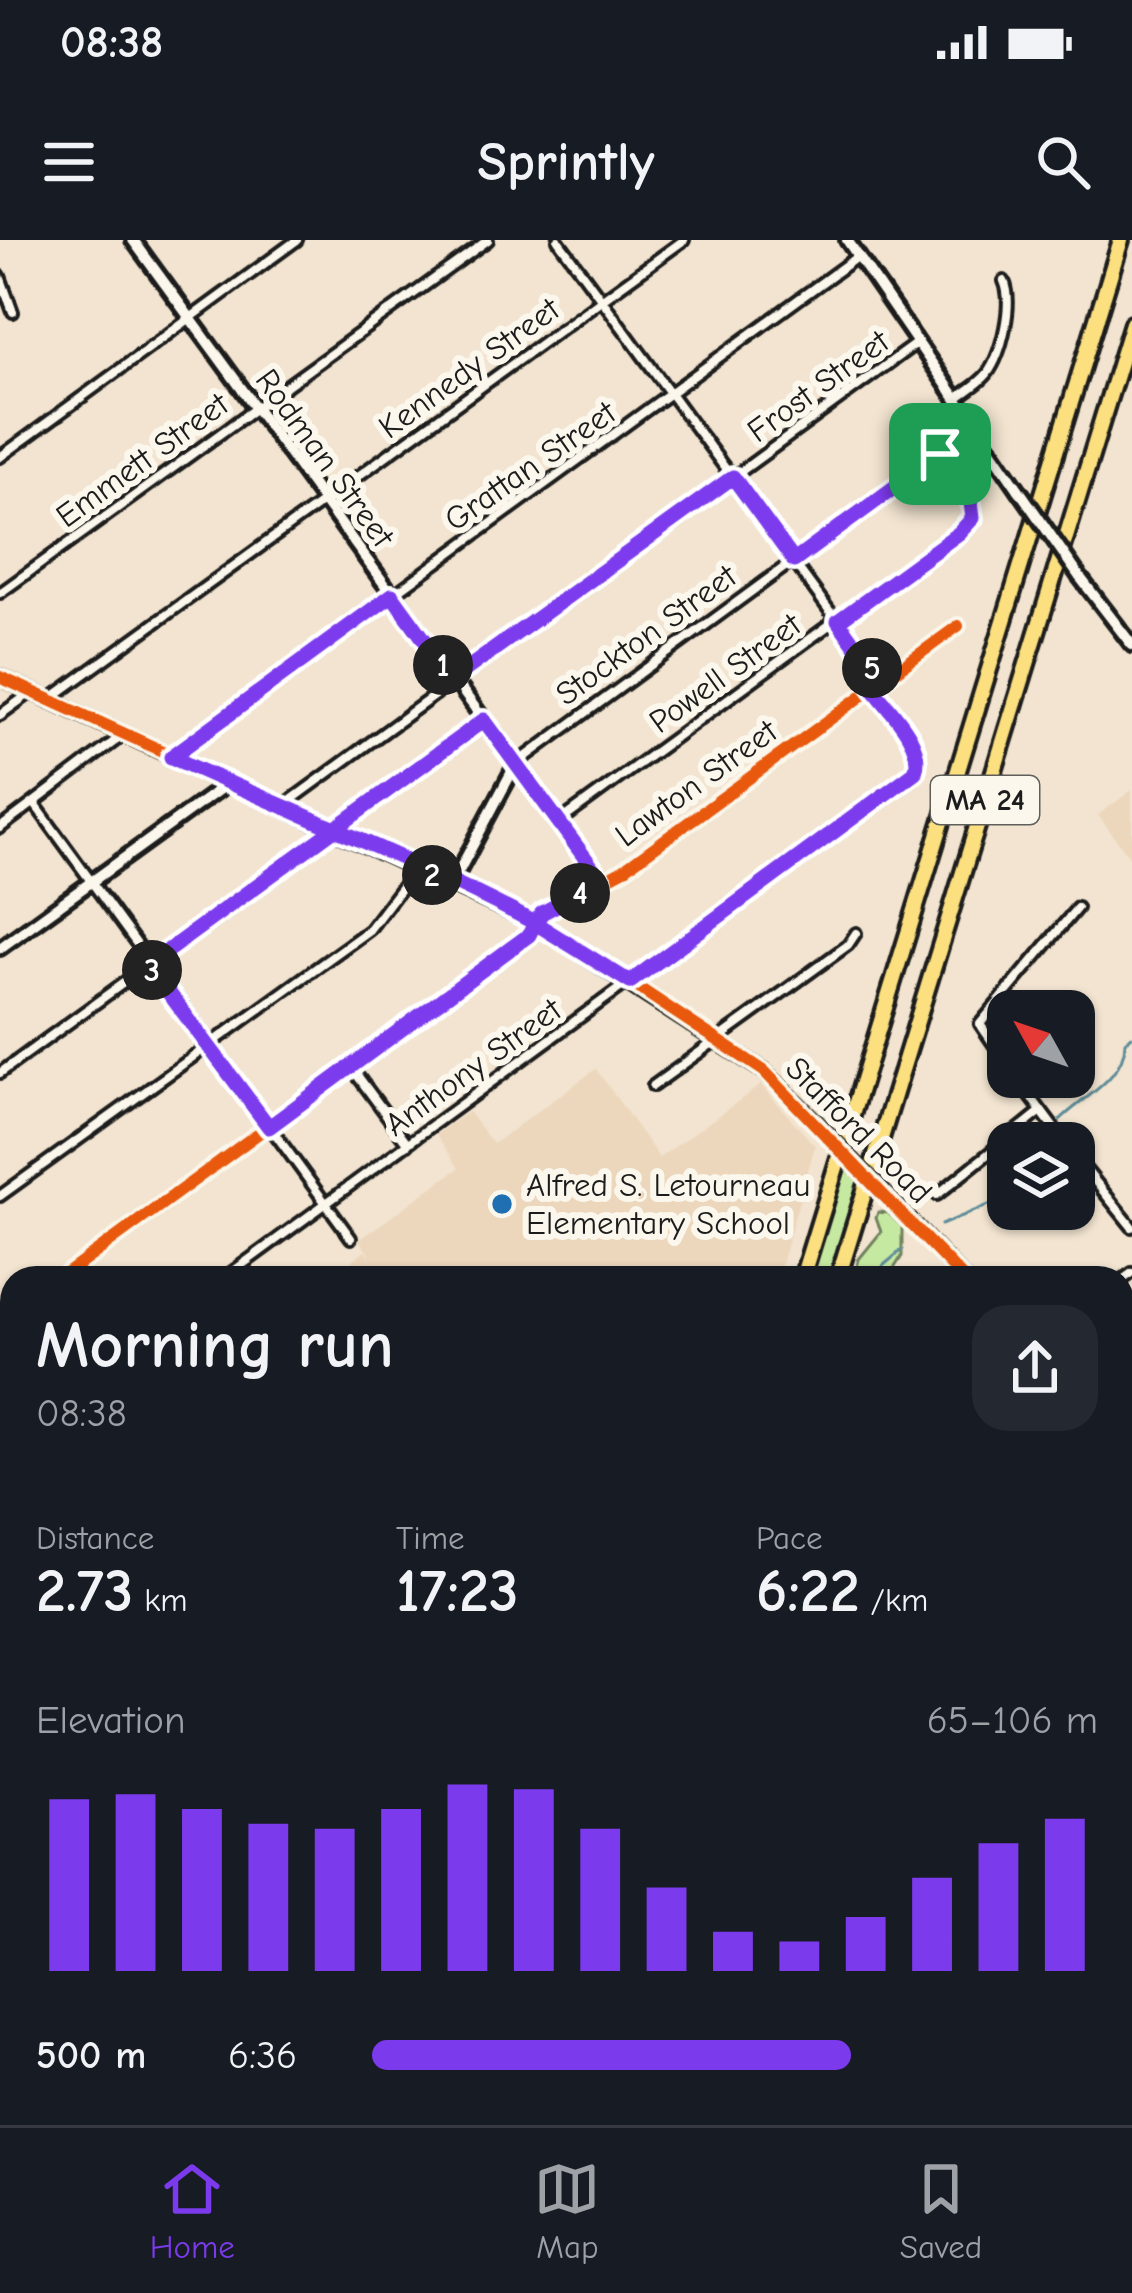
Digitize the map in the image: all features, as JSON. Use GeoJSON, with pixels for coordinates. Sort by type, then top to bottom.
{"type":"FeatureCollection","features":[{"type":"Feature","properties":{"kind":"highway","name":"MA 24"},"geometry":{"type":"LineString","coordinates":[[806,1266],[1121,240]]}},
{"type":"Feature","properties":{"kind":"highway","name":"MA 24"},"geometry":{"type":"LineString","coordinates":[[842,1266],[1132,323]]}},
{"type":"Feature","properties":{"kind":"street","name":"Rodman Street"},"geometry":{"type":"LineString","coordinates":[[133,240],[602,881]]}},
{"type":"Feature","properties":{"kind":"street","name":"Emmett Street"},"geometry":{"type":"LineString","coordinates":[[0,593],[488,240]]}},
{"type":"Feature","properties":{"kind":"street"},"geometry":{"type":"LineString","coordinates":[[558,240],[838,621],[877,684]]}},
{"type":"Feature","properties":{"kind":"street","name":"Kennedy Street"},"geometry":{"type":"LineString","coordinates":[[48,701],[684,240]]}},
{"type":"Feature","properties":{"kind":"street"},"geometry":{"type":"LineString","coordinates":[[847,240],[1079,576],[1132,645]]}},
{"type":"Feature","properties":{"kind":"street"},"geometry":{"type":"LineString","coordinates":[[0,457],[292,242]]}},
{"type":"Feature","properties":{"kind":"street","name":"Grattan Street"},"geometry":{"type":"LineString","coordinates":[[171,757],[859,256]]}},
{"type":"Feature","properties":{"kind":"street"},"geometry":{"type":"LineString","coordinates":[[0,276],[13,313]]}},
{"type":"Feature","properties":{"kind":"street"},"geometry":{"type":"LineString","coordinates":[[956,398],[984,378],[992,366],[1010,306],[1004,281]]}},
{"type":"Feature","properties":{"kind":"street","name":"Frost Street"},"geometry":{"type":"LineString","coordinates":[[281,807],[918,343]]}},
{"type":"Feature","properties":{"kind":"street","name":"Stockton Street"},"geometry":{"type":"LineString","coordinates":[[452,884],[515,764],[976,427]]}},
{"type":"Feature","properties":{"kind":"street","name":"Powell Street"},"geometry":{"type":"LineString","coordinates":[[559,822],[959,533],[973,518],[971,503],[940,454]]}},
{"type":"Feature","properties":{"kind":"street","name":"Lawton Street"},"geometry":{"type":"LineString","coordinates":[[78,1266],[529,935],[542,913],[602,881],[958,626]]}},
{"type":"Feature","properties":{"kind":"street","name":"Stafford Road"},"geometry":{"type":"LineString","coordinates":[[0,676],[535,923],[764,1071],[952,1266]]}},
{"type":"Feature","properties":{"kind":"street","name":"Anthony Street"},"geometry":{"type":"LineString","coordinates":[[241,1266],[915,772],[919,763],[914,745],[877,684]]}},
{"type":"Feature","properties":{"kind":"street"},"geometry":{"type":"LineString","coordinates":[[0,715],[33,691]]}},
{"type":"Feature","properties":{"kind":"street"},"geometry":{"type":"LineString","coordinates":[[0,1073],[484,720]]}},
{"type":"Feature","properties":{"kind":"street"},"geometry":{"type":"LineString","coordinates":[[0,828],[124,735]]}},
{"type":"Feature","properties":{"kind":"street"},"geometry":{"type":"LineString","coordinates":[[0,948],[228,783]]}},
{"type":"Feature","properties":{"kind":"street"},"geometry":{"type":"LineString","coordinates":[[34,803],[351,1238]]}},
{"type":"Feature","properties":{"kind":"street"},"geometry":{"type":"LineString","coordinates":[[0,1196],[369,930],[416,868]]}},
{"type":"Feature","properties":{"kind":"street"},"geometry":{"type":"LineString","coordinates":[[1008,990],[1077,908]]}},
{"type":"Feature","properties":{"kind":"street"},"geometry":{"type":"LineString","coordinates":[[653,1086],[848,945],[856,933]]}},
{"type":"Feature","properties":{"kind":"street"},"geometry":{"type":"LineString","coordinates":[[351,1066],[408,1144]]}},
{"type":"Feature","properties":{"kind":"street"},"geometry":{"type":"LineString","coordinates":[[1030,1098],[1048,1122]]}},
{"type":"Feature","properties":{"kind":"street"},"geometry":{"type":"LineString","coordinates":[[938,1195],[1040,1112]]}},
{"type":"Feature","properties":{"kind":"street"},"geometry":{"type":"LineString","coordinates":[[1095,1181],[1132,1227]]}},
{"type":"Feature","properties":{"kind":"shaded area"},"geometry":{"type":"Polygon","coordinates":[[[1132,790],[1132,860],[1098,815],[1132,790]]]}},
{"type":"Feature","properties":{"kind":"shaded area"},"geometry":{"type":"Polygon","coordinates":[[[596,1069],[659,1158],[761,1085],[815,1146],[780,1266],[344,1266],[365,1251],[372,1258],[359,1240],[459,1168],[436,1134],[468,1112],[493,1144],[596,1069]]]}},
{"type":"Feature","properties":{"kind":"green space"},"geometry":{"type":"Polygon","coordinates":[[[842,1165],[861,1184],[836,1266],[812,1266],[842,1165]]]}},
{"type":"Feature","properties":{"kind":"green space"},"geometry":{"type":"Polygon","coordinates":[[[878,1212],[888,1213],[902,1227],[902,1256],[896,1266],[857,1266],[881,1232],[878,1212]]]}},
{"type":"Feature","properties":{"kind":"waterway"},"geometry":{"type":"LineString","coordinates":[[1060,1120],[1110,1076],[1132,1036]]}},
{"type":"Feature","properties":{"kind":"waterway"},"geometry":{"type":"LineString","coordinates":[[941,1225],[987,1206]]}},
{"type":"Feature","properties":{"kind":"waterway"},"geometry":{"type":"LineString","coordinates":[[883,1266],[902,1250]]}},
{"type":"Feature","properties":{"kind":"cycle path"},"geometry":{"type":"LineString","coordinates":[[77,1266],[529,935],[542,913],[623,870],[958,626]]}},
{"type":"Feature","properties":{"kind":"cycle path"},"geometry":{"type":"LineString","coordinates":[[0,677],[515,912],[630,982],[764,1071],[951,1266]]}},
{"type":"Feature","properties":{"kind":"place","name":"Alfred S. Letourneau Elementary School"},"geometry":{"type":"Point","coordinates":[502,1204]}},
{"type":"Feature","properties":{"kind":"route"},"geometry":{"type":"LineString","coordinates":[[940,454],[794,561],[733,477],[453,679],[392,595],[171,757],[333,831],[515,913],[535,923],[529,935],[269,1127],[148,965],[333,831],[484,720],[602,881],[542,913],[535,923],[630,982],[915,772],[919,758],[914,745],[873,688],[881,681],[838,621],[973,518],[971,503],[940,454]]}}]}
